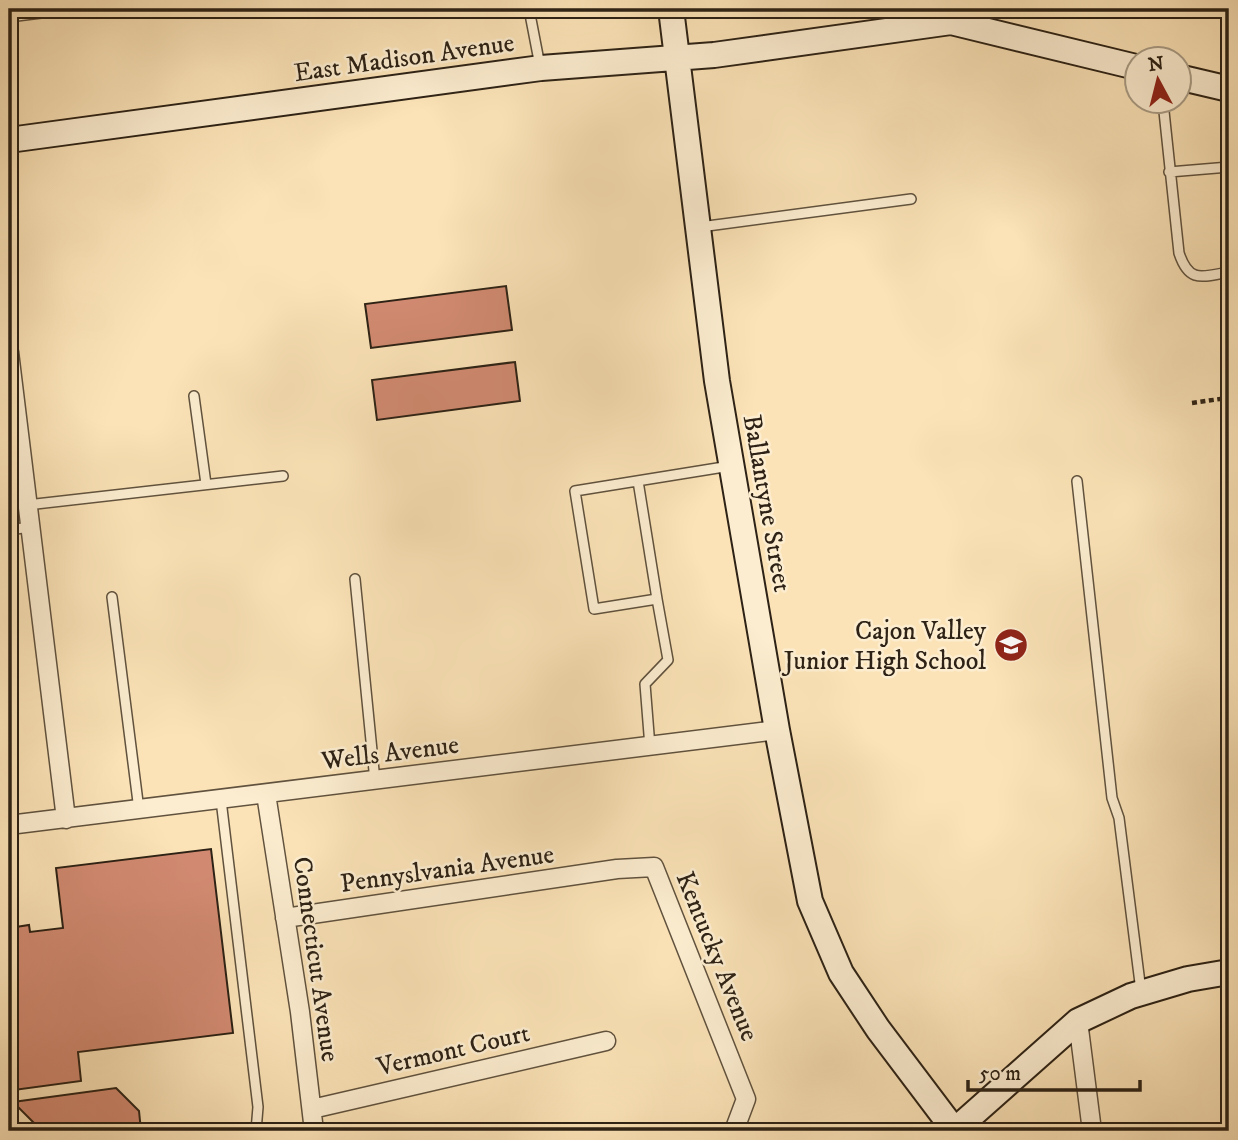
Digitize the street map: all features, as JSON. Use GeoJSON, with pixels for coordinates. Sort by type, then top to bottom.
{"type":"FeatureCollection","features":[{"type":"Feature","properties":{"kind":"street","name":"Ballantyne Street"},"geometry":{"type":"LineString","coordinates":[[671,9],[717,381],[777,730],[810,901],[841,973],[878,1029],[955,1131]]}},
{"type":"Feature","properties":{"kind":"street","name":"East Madison Avenue"},"geometry":{"type":"LineString","coordinates":[[9,140],[541,68],[676,55],[714,55],[797,45],[951,15],[1122,62]]}},
{"type":"Feature","properties":{"kind":"street"},"geometry":{"type":"LineString","coordinates":[[1192,80],[1229,89]]}},
{"type":"Feature","properties":{"kind":"street"},"geometry":{"type":"LineString","coordinates":[[9,352],[66,819]]}},
{"type":"Feature","properties":{"kind":"street","name":"Wells Avenue"},"geometry":{"type":"LineString","coordinates":[[9,825],[777,730]]}},
{"type":"Feature","properties":{"kind":"street","name":"Connecticut Avenue"},"geometry":{"type":"LineString","coordinates":[[266,794],[314,1131]]}},
{"type":"Feature","properties":{"kind":"street","name":"Kentucky Avenue"},"geometry":{"type":"LineString","coordinates":[[617,869],[654,867],[746,1099],[734,1131]]}},
{"type":"Feature","properties":{"kind":"street","name":"Pennyslvania Avenue"},"geometry":{"type":"LineString","coordinates":[[285,918],[617,869]]}},
{"type":"Feature","properties":{"kind":"street"},"geometry":{"type":"LineString","coordinates":[[955,1131],[1078,1021],[1141,992],[1188,979],[1229,972]]}},
{"type":"Feature","properties":{"kind":"street"},"geometry":{"type":"LineString","coordinates":[[1078,1021],[1092,1131]]}},
{"type":"Feature","properties":{"kind":"street","name":"Vermont Court"},"geometry":{"type":"LineString","coordinates":[[312,1109],[606,1041]]}},
{"type":"Feature","properties":{"kind":"lane"},"geometry":{"type":"LineString","coordinates":[[9,17],[73,9]]}},
{"type":"Feature","properties":{"kind":"lane"},"geometry":{"type":"LineString","coordinates":[[529,9],[541,68]]}},
{"type":"Feature","properties":{"kind":"lane"},"geometry":{"type":"LineString","coordinates":[[1164,116],[1179,253],[1185,270],[1194,276],[1229,272]]}},
{"type":"Feature","properties":{"kind":"lane"},"geometry":{"type":"LineString","coordinates":[[1169,172],[1229,167]]}},
{"type":"Feature","properties":{"kind":"lane"},"geometry":{"type":"LineString","coordinates":[[698,228],[911,200]]}},
{"type":"Feature","properties":{"kind":"lane"},"geometry":{"type":"LineString","coordinates":[[194,396],[206,484]]}},
{"type":"Feature","properties":{"kind":"lane"},"geometry":{"type":"LineString","coordinates":[[657,599],[594,609],[575,491],[732,466]]}},
{"type":"Feature","properties":{"kind":"lane"},"geometry":{"type":"LineString","coordinates":[[27,505],[282,476]]}},
{"type":"Feature","properties":{"kind":"lane"},"geometry":{"type":"LineString","coordinates":[[638,481],[668,660],[645,684],[650,747]]}},
{"type":"Feature","properties":{"kind":"lane"},"geometry":{"type":"LineString","coordinates":[[1077,481],[1112,797],[1119,818],[1141,992]]}},
{"type":"Feature","properties":{"kind":"lane"},"geometry":{"type":"LineString","coordinates":[[9,530],[30,527]]}},
{"type":"Feature","properties":{"kind":"lane"},"geometry":{"type":"LineString","coordinates":[[355,579],[375,780]]}},
{"type":"Feature","properties":{"kind":"lane"},"geometry":{"type":"LineString","coordinates":[[112,597],[139,810]]}},
{"type":"Feature","properties":{"kind":"lane"},"geometry":{"type":"LineString","coordinates":[[221,800],[258,1107],[256,1131]]}},
{"type":"Feature","properties":{"kind":"path"},"geometry":{"type":"LineString","coordinates":[[1192,403],[1227,398],[1223,373],[1229,372]]}},
{"type":"Feature","properties":{"kind":"building"},"geometry":{"type":"Polygon","coordinates":[[[506,286],[512,330],[371,348],[365,304],[506,286]]]}},
{"type":"Feature","properties":{"kind":"building"},"geometry":{"type":"Polygon","coordinates":[[[515,362],[520,401],[377,420],[372,380],[515,362]]]}},
{"type":"Feature","properties":{"kind":"building"},"geometry":{"type":"Polygon","coordinates":[[[211,849],[233,1033],[78,1052],[81,1081],[14,1090],[9,1086],[9,928],[29,925],[30,932],[63,928],[56,868],[211,849]]]}},
{"type":"Feature","properties":{"kind":"building"},"geometry":{"type":"Polygon","coordinates":[[[116,1088],[139,1111],[141,1131],[42,1131],[13,1102],[116,1088]]]}},
{"type":"Feature","properties":{"kind":"place","name":"Cajon Valley Junior High School"},"geometry":{"type":"Point","coordinates":[1011,645]}}]}
